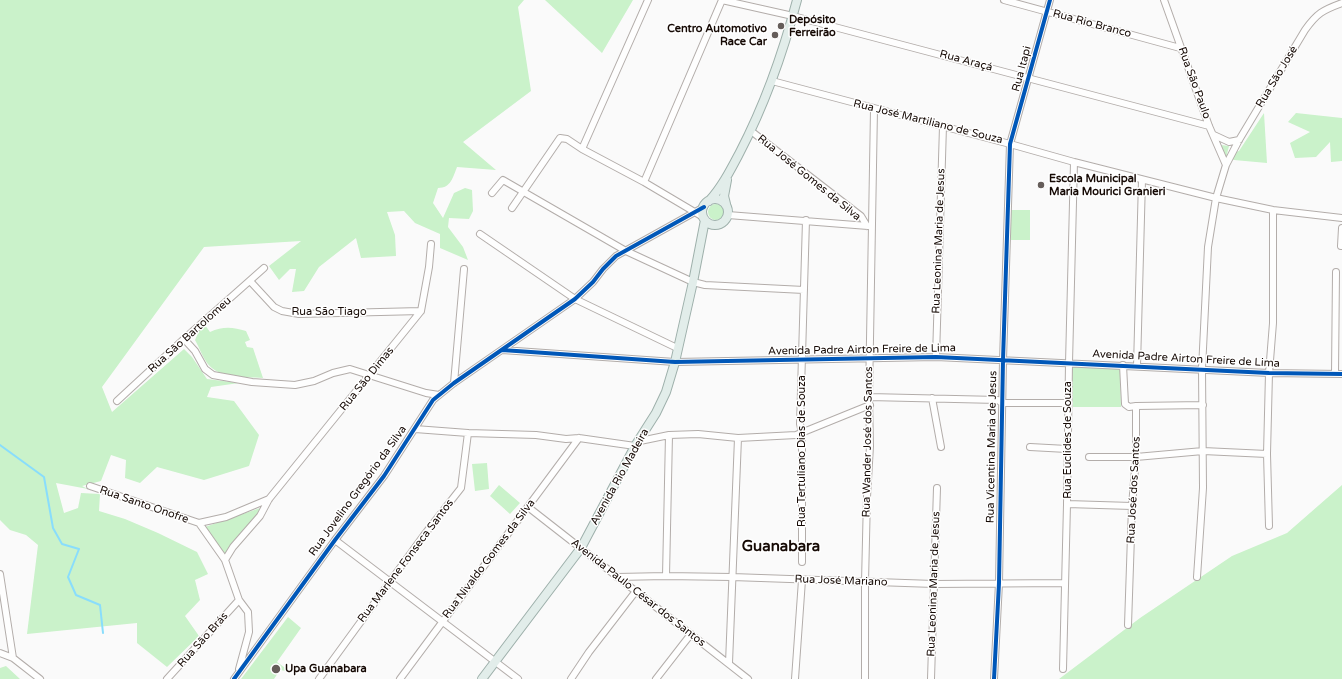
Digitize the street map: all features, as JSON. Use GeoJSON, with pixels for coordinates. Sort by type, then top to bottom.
{"type":"FeatureCollection","features":[{"type":"Feature","properties":{"kind":"main road"},"geometry":{"type":"LineString","coordinates":[[728,173],[724,192],[729,211],[728,215],[724,223],[717,226],[710,225],[704,219],[706,204],[728,173],[751,131],[772,81],[797,0]]}},
{"type":"Feature","properties":{"kind":"main road"},"geometry":{"type":"LineString","coordinates":[[706,204],[716,199],[726,204]]}},
{"type":"Feature","properties":{"kind":"main road","name":"Avenida Rio Madeira"},"geometry":{"type":"LineString","coordinates":[[482,679],[581,548],[637,443],[656,413],[666,392],[675,362],[700,248],[704,219]]}},
{"type":"Feature","properties":{"kind":"main road","name":"Avenida Rio Madeira"},"geometry":{"type":"LineString","coordinates":[[700,248],[708,233],[717,226]]}},
{"type":"Feature","properties":{"kind":"street"},"geometry":{"type":"LineString","coordinates":[[582,149],[648,0]]}},
{"type":"Feature","properties":{"kind":"street"},"geometry":{"type":"LineString","coordinates":[[644,182],[722,0]]}},
{"type":"Feature","properties":{"kind":"street","name":"Rua Araçá"},"geometry":{"type":"LineString","coordinates":[[722,0],[793,16],[1209,126]]}},
{"type":"Feature","properties":{"kind":"street","name":"Rua Rio Branco"},"geometry":{"type":"LineString","coordinates":[[1004,0],[1180,48]]}},
{"type":"Feature","properties":{"kind":"street","name":"Rua Itapi"},"geometry":{"type":"LineString","coordinates":[[1010,144],[1050,0]]}},
{"type":"Feature","properties":{"kind":"street","name":"Rua São Paulo"},"geometry":{"type":"LineString","coordinates":[[1164,0],[1209,126],[1226,165]]}},
{"type":"Feature","properties":{"kind":"street","name":"Rua São José"},"geometry":{"type":"LineString","coordinates":[[1197,576],[1203,488],[1202,369],[1208,247],[1216,198],[1226,165],[1239,140],[1314,16],[1327,8],[1342,3]]}},
{"type":"Feature","properties":{"kind":"street","name":"Rua José Martiliano de Souza"},"geometry":{"type":"LineString","coordinates":[[772,81],[1142,180],[1216,198],[1273,210],[1342,218]]}},
{"type":"Feature","properties":{"kind":"street","name":"Rua Wander José dos Santos"},"geometry":{"type":"LineString","coordinates":[[865,679],[865,582],[870,446],[869,226],[874,109]]}},
{"type":"Feature","properties":{"kind":"street","name":"Rua Leonina Maria de Jesus"},"geometry":{"type":"LineString","coordinates":[[936,357],[943,126]]}},
{"type":"Feature","properties":{"kind":"street","name":"Rua José Gomes da Silva"},"geometry":{"type":"LineString","coordinates":[[751,131],[861,216],[869,226]]}},
{"type":"Feature","properties":{"kind":"street"},"geometry":{"type":"LineString","coordinates":[[1214,135],[1229,142],[1239,140]]}},
{"type":"Feature","properties":{"kind":"street"},"geometry":{"type":"LineString","coordinates":[[512,208],[560,138],[567,139],[582,149],[644,182],[704,219]]}},
{"type":"Feature","properties":{"kind":"street","name":"Rua Vicentina Maria de Jesus"},"geometry":{"type":"LineString","coordinates":[[994,679],[999,583],[1003,360],[1010,144]]}},
{"type":"Feature","properties":{"kind":"street","name":"Rua Euclides de Souza"},"geometry":{"type":"LineString","coordinates":[[1064,669],[1068,504],[1067,449],[1074,162]]}},
{"type":"Feature","properties":{"kind":"street"},"geometry":{"type":"LineString","coordinates":[[492,193],[503,180],[626,251],[693,282],[705,285],[804,290]]}},
{"type":"Feature","properties":{"kind":"street"},"geometry":{"type":"LineString","coordinates":[[1137,366],[1142,180]]}},
{"type":"Feature","properties":{"kind":"street","name":"Rua Jovelino Gregório da Silva"},"geometry":{"type":"LineString","coordinates":[[235,677],[335,540],[384,476],[434,400],[454,383],[575,299],[616,256],[695,213],[706,204]]}},
{"type":"Feature","properties":{"kind":"street"},"geometry":{"type":"LineString","coordinates":[[1269,526],[1267,454],[1269,373],[1273,323],[1273,210]]}},
{"type":"Feature","properties":{"kind":"street"},"geometry":{"type":"LineString","coordinates":[[728,215],[869,226]]}},
{"type":"Feature","properties":{"kind":"street","name":"Rua Tertuliano Dias de Souza"},"geometry":{"type":"LineString","coordinates":[[802,562],[802,433],[800,424],[806,220]]}},
{"type":"Feature","properties":{"kind":"street"},"geometry":{"type":"LineString","coordinates":[[1341,246],[1342,228]]}},
{"type":"Feature","properties":{"kind":"street"},"geometry":{"type":"LineString","coordinates":[[480,234],[575,299],[678,348]]}},
{"type":"Feature","properties":{"kind":"street","name":"Rua São Dimas"},"geometry":{"type":"LineString","coordinates":[[225,560],[260,516],[270,499],[421,311],[429,267],[431,244]]}},
{"type":"Feature","properties":{"kind":"street","name":"Rua São Bartolomeu"},"geometry":{"type":"LineString","coordinates":[[117,401],[264,268]]}},
{"type":"Feature","properties":{"kind":"street"},"geometry":{"type":"LineString","coordinates":[[454,383],[464,269]]}},
{"type":"Feature","properties":{"kind":"street"},"geometry":{"type":"LineString","coordinates":[[1335,374],[1336,272]]}},
{"type":"Feature","properties":{"kind":"street","name":"Rua São Tiago"},"geometry":{"type":"LineString","coordinates":[[250,281],[274,307],[282,311],[299,314],[421,311]]}},
{"type":"Feature","properties":{"kind":"street"},"geometry":{"type":"LineString","coordinates":[[184,339],[195,351],[205,369],[212,375],[252,382],[295,385],[314,381],[333,373],[350,369],[370,374],[426,393],[439,395]]}},
{"type":"Feature","properties":{"kind":"street","name":"Avenida Padre Airton Freire de Lima"},"geometry":{"type":"LineString","coordinates":[[502,350],[675,362],[870,357],[936,357],[1269,373],[1342,374]]}},
{"type":"Feature","properties":{"kind":"street"},"geometry":{"type":"LineString","coordinates":[[1123,365],[1125,404],[1129,407],[1203,405]]}},
{"type":"Feature","properties":{"kind":"street"},"geometry":{"type":"LineString","coordinates":[[869,397],[998,400],[1002,403],[1068,403]]}},
{"type":"Feature","properties":{"kind":"street"},"geometry":{"type":"LineString","coordinates":[[932,398],[940,447]]}},
{"type":"Feature","properties":{"kind":"street"},"geometry":{"type":"LineString","coordinates":[[415,429],[468,433],[536,435],[566,439],[579,438],[637,443],[668,435],[698,434],[738,438],[796,436],[870,405]]}},
{"type":"Feature","properties":{"kind":"street","name":"Rua José dos Santos"},"geometry":{"type":"LineString","coordinates":[[1128,625],[1132,506],[1136,457],[1136,406]]}},
{"type":"Feature","properties":{"kind":"street","name":"Rua Marlene Fonseca Santos"},"geometry":{"type":"LineString","coordinates":[[318,679],[424,535],[461,488],[468,433]]}},
{"type":"Feature","properties":{"kind":"street"},"geometry":{"type":"LineString","coordinates":[[666,576],[668,435]]}},
{"type":"Feature","properties":{"kind":"street","name":"Rua Nivaldo Gomes da Silva"},"geometry":{"type":"LineString","coordinates":[[400,679],[579,438]]}},
{"type":"Feature","properties":{"kind":"street"},"geometry":{"type":"LineString","coordinates":[[729,663],[738,438]]}},
{"type":"Feature","properties":{"kind":"street"},"geometry":{"type":"LineString","coordinates":[[1030,447],[1067,449]]}},
{"type":"Feature","properties":{"kind":"street"},"geometry":{"type":"LineString","coordinates":[[1089,457],[1136,457],[1203,451],[1267,454]]}},
{"type":"Feature","properties":{"kind":"street","name":"Rua Santo Onofre"},"geometry":{"type":"LineString","coordinates":[[90,486],[199,524],[225,560],[239,600],[248,612],[249,632],[235,677]]}},
{"type":"Feature","properties":{"kind":"street","name":"Rua Leonina Maria de Jesus"},"geometry":{"type":"LineString","coordinates":[[931,679],[937,488]]}},
{"type":"Feature","properties":{"kind":"street","name":"Rua São Dimas"},"geometry":{"type":"LineString","coordinates":[[199,524],[226,517],[270,499]]}},
{"type":"Feature","properties":{"kind":"street"},"geometry":{"type":"LineString","coordinates":[[1068,504],[1132,506]]}},
{"type":"Feature","properties":{"kind":"street","name":"Avenida Paulo César dos Santos"},"geometry":{"type":"LineString","coordinates":[[528,507],[729,663],[744,678]]}},
{"type":"Feature","properties":{"kind":"street"},"geometry":{"type":"LineString","coordinates":[[335,540],[518,679]]}},
{"type":"Feature","properties":{"kind":"street"},"geometry":{"type":"LineString","coordinates":[[0,574],[13,658]]}},
{"type":"Feature","properties":{"kind":"street","name":"Rua José Mariano"},"geometry":{"type":"LineString","coordinates":[[617,577],[732,577],[934,584],[1065,583]]}},
{"type":"Feature","properties":{"kind":"street"},"geometry":{"type":"LineString","coordinates":[[795,679],[802,580]]}},
{"type":"Feature","properties":{"kind":"street"},"geometry":{"type":"LineString","coordinates":[[571,679],[589,652],[636,591]]}},
{"type":"Feature","properties":{"kind":"street","name":"Rua São Brás"},"geometry":{"type":"LineString","coordinates":[[167,679],[239,600]]}},
{"type":"Feature","properties":{"kind":"street"},"geometry":{"type":"LineString","coordinates":[[656,679],[691,634]]}},
{"type":"Feature","properties":{"kind":"street"},"geometry":{"type":"LineString","coordinates":[[0,653],[13,658],[38,678]]}},
{"type":"Feature","properties":{"kind":"green space"},"geometry":{"type":"Polygon","coordinates":[[[0,0],[524,0],[518,7],[531,91],[463,142],[496,170],[457,167],[449,184],[442,188],[438,188],[433,203],[443,218],[454,193],[465,188],[472,190],[473,211],[469,219],[449,218],[448,227],[463,247],[468,260],[440,248],[440,234],[415,223],[404,211],[387,212],[395,235],[396,256],[361,258],[356,238],[319,267],[304,291],[292,292],[296,269],[290,269],[279,280],[269,266],[301,241],[204,247],[102,387],[112,412],[184,349],[192,357],[207,379],[239,383],[211,387],[207,397],[234,401],[259,435],[249,466],[204,480],[157,467],[140,483],[125,478],[126,460],[111,455],[101,481],[82,486],[88,489],[56,483],[64,513],[78,508],[81,493],[100,494],[99,511],[125,519],[197,552],[208,574],[195,580],[200,600],[185,616],[199,636],[167,667],[137,643],[137,623],[27,634],[38,545],[26,535],[10,530],[0,520],[0,0]]]}},
{"type":"Feature","properties":{"kind":"green space"},"geometry":{"type":"Polygon","coordinates":[[[545,0],[633,0],[602,53],[545,0]]]}},
{"type":"Feature","properties":{"kind":"green space"},"geometry":{"type":"Polygon","coordinates":[[[1264,113],[1267,163],[1234,160],[1225,155],[1221,145],[1229,146],[1227,154],[1239,151],[1264,113]]]}},
{"type":"Feature","properties":{"kind":"green space"},"geometry":{"type":"Polygon","coordinates":[[[1296,113],[1342,118],[1342,161],[1331,162],[1330,142],[1316,157],[1295,158],[1290,143],[1310,132],[1288,122],[1296,113]]]}},
{"type":"Feature","properties":{"kind":"green space"},"geometry":{"type":"Polygon","coordinates":[[[713,204],[719,204],[724,209],[722,218],[719,220],[713,220],[708,215],[708,209],[713,204]]]}},
{"type":"Feature","properties":{"kind":"green space"},"geometry":{"type":"Polygon","coordinates":[[[1011,210],[1030,210],[1030,240],[1011,240],[1011,210]]]}},
{"type":"Feature","properties":{"kind":"green space"},"geometry":{"type":"Polygon","coordinates":[[[205,325],[210,332],[228,328],[246,331],[250,340],[245,342],[247,347],[253,348],[263,378],[225,375],[212,368],[205,360],[195,340],[200,329],[205,325]]]}},
{"type":"Feature","properties":{"kind":"green space"},"geometry":{"type":"Polygon","coordinates":[[[1071,367],[1120,368],[1121,407],[1073,407],[1071,367]]]}},
{"type":"Feature","properties":{"kind":"green space"},"geometry":{"type":"Polygon","coordinates":[[[487,463],[489,489],[475,491],[472,464],[487,463]]]}},
{"type":"Feature","properties":{"kind":"green space"},"geometry":{"type":"Polygon","coordinates":[[[499,485],[520,503],[510,514],[490,496],[499,485]]]}},
{"type":"Feature","properties":{"kind":"green space"},"geometry":{"type":"Polygon","coordinates":[[[1342,485],[1342,679],[1059,679],[1140,618],[1232,556],[1287,533],[1342,485]]]}},
{"type":"Feature","properties":{"kind":"green space"},"geometry":{"type":"Polygon","coordinates":[[[263,507],[223,557],[202,528],[263,507]]]}},
{"type":"Feature","properties":{"kind":"green space"},"geometry":{"type":"Polygon","coordinates":[[[288,617],[301,628],[277,662],[288,670],[280,670],[274,679],[241,679],[288,617]]]}},
{"type":"Feature","properties":{"kind":"green space"},"geometry":{"type":"Polygon","coordinates":[[[6,666],[20,679],[0,679],[0,668],[6,666]]]}},
{"type":"Feature","properties":{"kind":"waterway"},"geometry":{"type":"LineString","coordinates":[[0,445],[44,477],[53,528],[62,544],[79,549],[68,577],[76,595],[100,605],[103,633]]}},
{"type":"Feature","properties":{"kind":"cycle path"},"geometry":{"type":"LineString","coordinates":[[994,679],[999,583],[1003,360],[1010,144],[1050,0]]}},
{"type":"Feature","properties":{"kind":"cycle path"},"geometry":{"type":"LineString","coordinates":[[234,679],[335,540],[384,476],[433,400],[454,383],[575,299],[593,282],[616,256],[704,207]]}},
{"type":"Feature","properties":{"kind":"cycle path"},"geometry":{"type":"LineString","coordinates":[[502,350],[675,362],[936,357],[1269,373],[1342,374]]}},
{"type":"Feature","properties":{"kind":"place","name":"Depósito Ferreirão"},"geometry":{"type":"Point","coordinates":[781,26]}},
{"type":"Feature","properties":{"kind":"place","name":"Centro Automotivo Race Car"},"geometry":{"type":"Point","coordinates":[775,35]}},
{"type":"Feature","properties":{"kind":"place","name":"Escola Municipal Maria Mourici Granieri"},"geometry":{"type":"Point","coordinates":[1041,185]}},
{"type":"Feature","properties":{"kind":"place","name":"Upa Guanabara"},"geometry":{"type":"Point","coordinates":[276,669]}},
{"type":"Feature","properties":{"kind":"district","name":"Guanabara"},"geometry":{"type":"Point","coordinates":[781,547]}}]}
